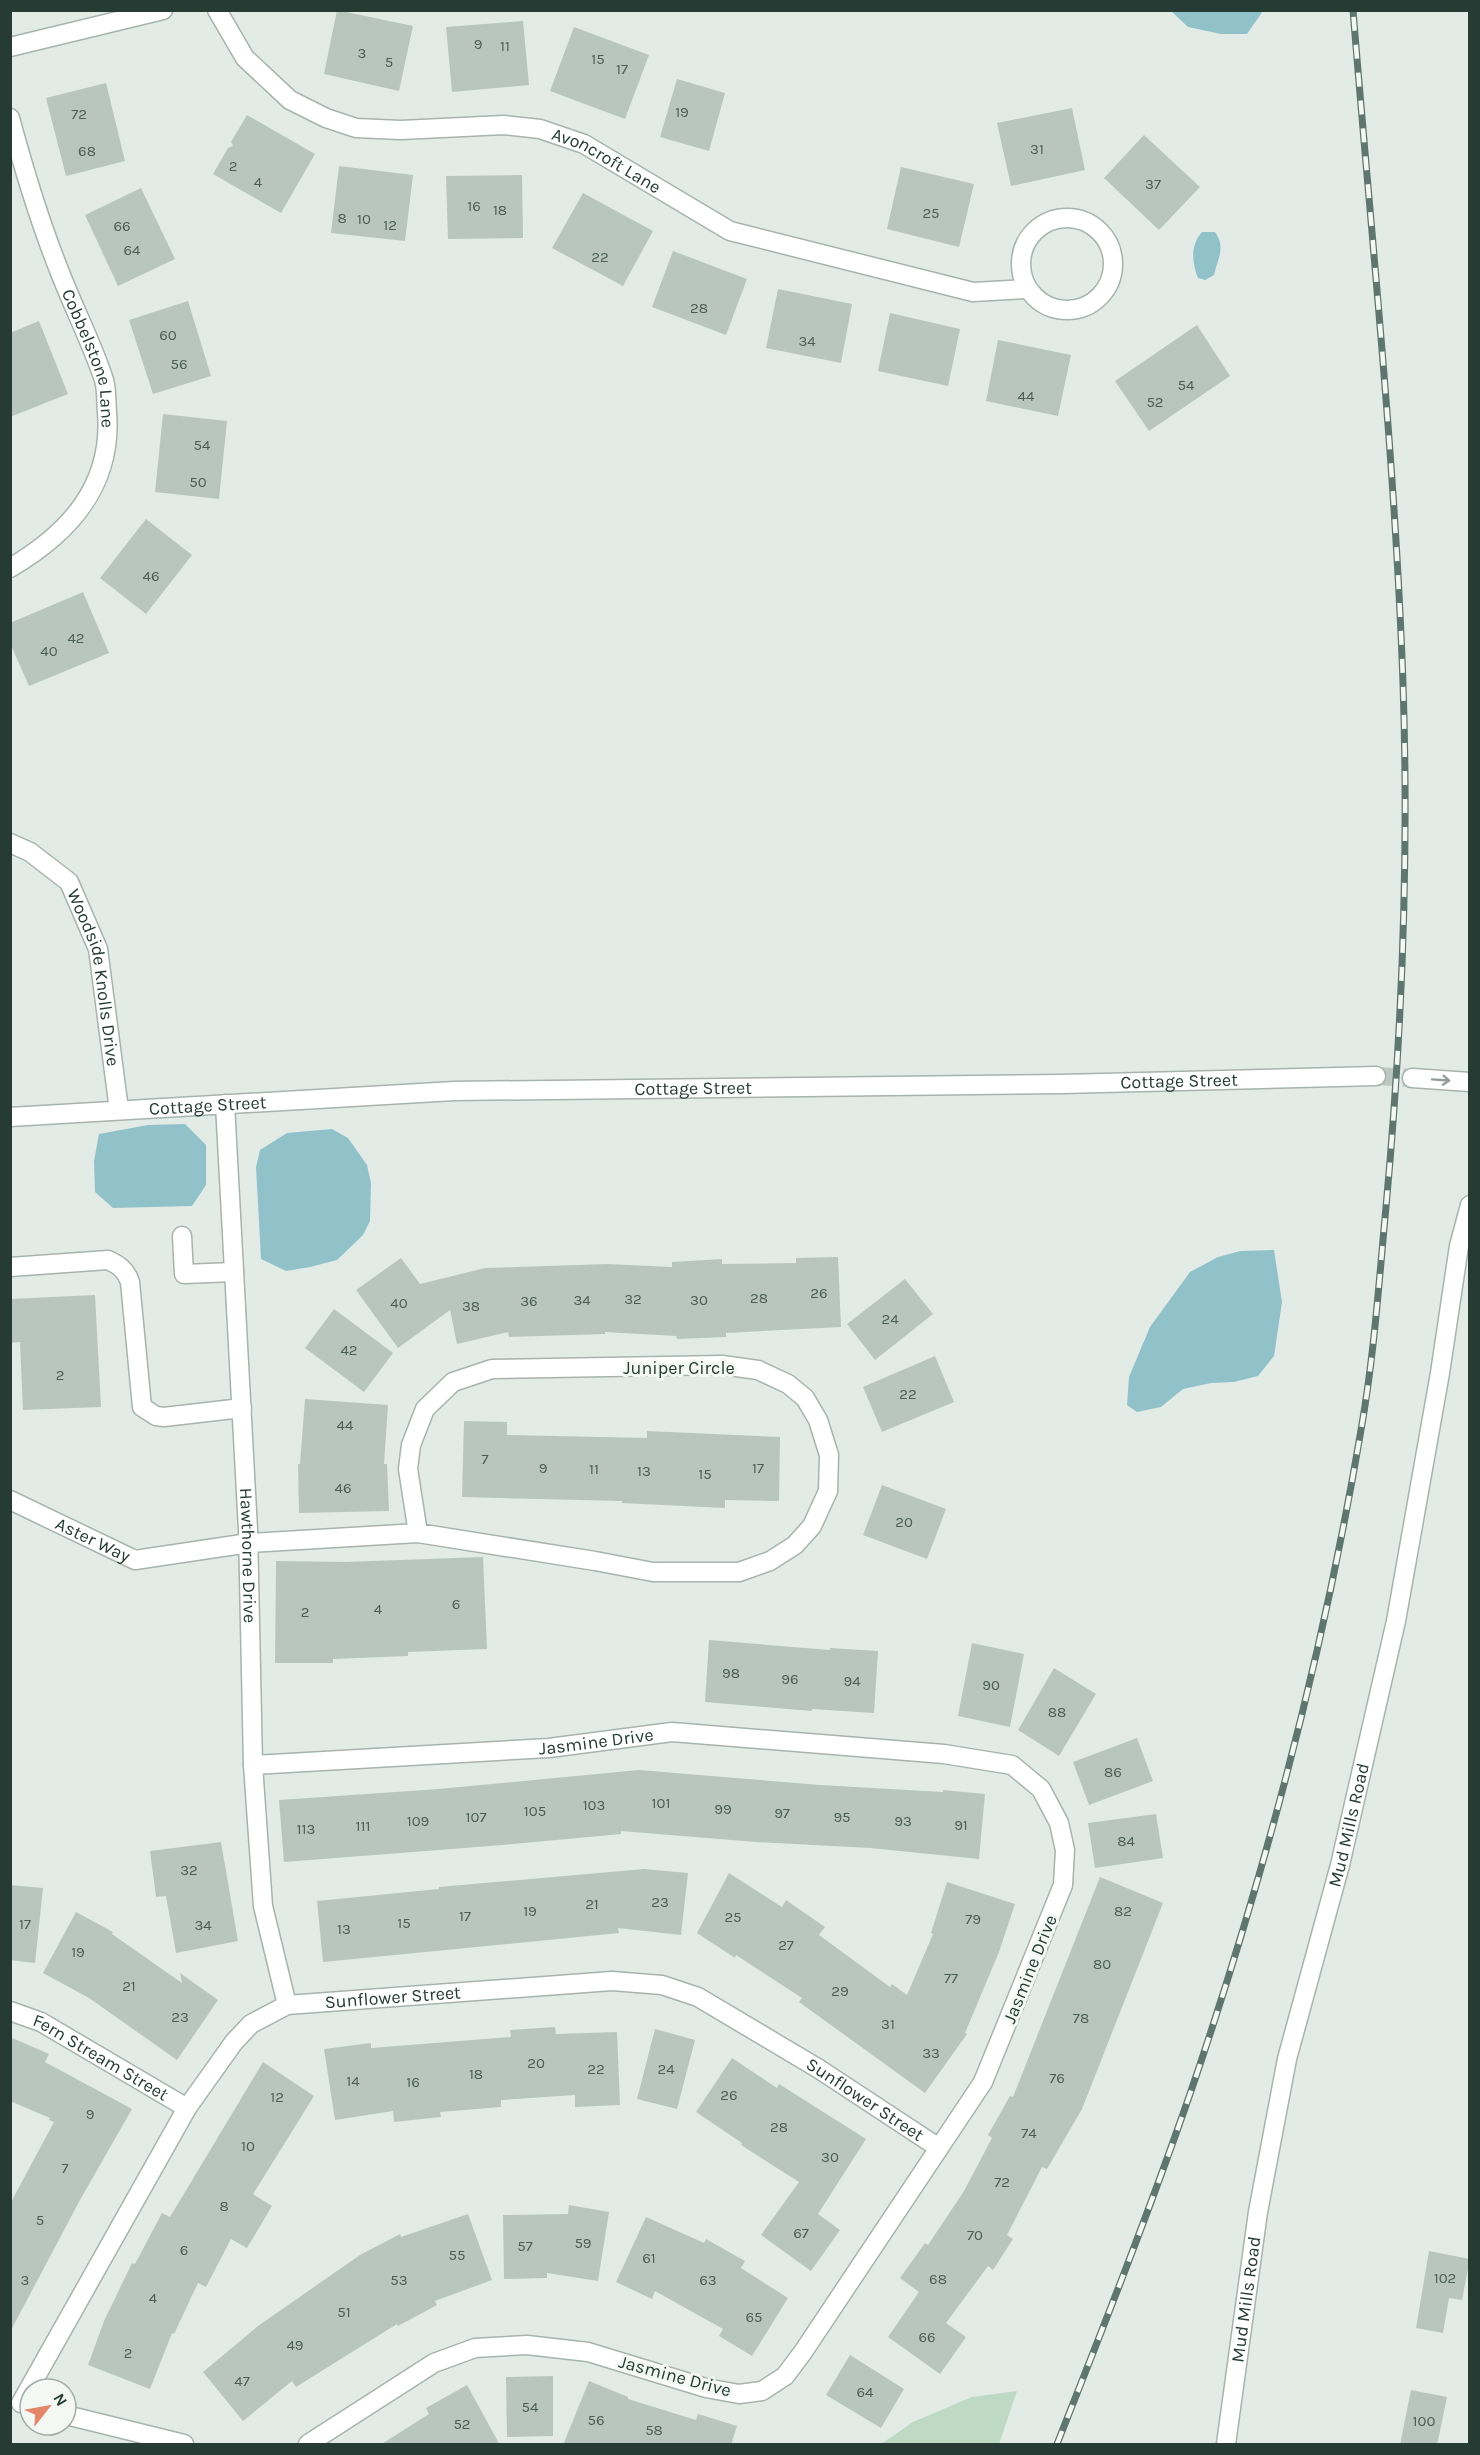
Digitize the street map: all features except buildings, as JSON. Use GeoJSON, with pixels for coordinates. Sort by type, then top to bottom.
{"type":"FeatureCollection","features":[{"type":"Feature","properties":{"kind":"street"},"geometry":{"type":"LineString","coordinates":[[10,47],[163,10]]}},
{"type":"Feature","properties":{"kind":"street","name":"Avoncroft Lane"},"geometry":{"type":"LineString","coordinates":[[217,10],[245,58],[290,100],[326,118],[356,128],[402,130],[504,125],[540,129],[584,144],[730,231],[973,292],[1026,289]]}},
{"type":"Feature","properties":{"kind":"street","name":"Cobbelstone Lane"},"geometry":{"type":"LineString","coordinates":[[10,118],[36,211],[105,382],[109,435],[103,467],[86,501],[67,525],[41,550],[10,568]]}},
{"type":"Feature","properties":{"kind":"street"},"geometry":{"type":"LineString","coordinates":[[1060,219],[1075,219],[1089,224],[1101,233],[1110,246],[1113,261],[1112,276],[1106,290],[1095,302],[1081,309],[1066,311],[1051,308],[1026,289],[1021,259],[1025,245],[1034,232],[1046,223],[1060,219]]}},
{"type":"Feature","properties":{"kind":"street","name":"Woodside Knolls Drive"},"geometry":{"type":"LineString","coordinates":[[10,843],[30,852],[69,882],[98,950],[119,1110]]}},
{"type":"Feature","properties":{"kind":"street","name":"Cottage Street"},"geometry":{"type":"LineString","coordinates":[[10,1117],[454,1091],[1062,1084],[1376,1076]]}},
{"type":"Feature","properties":{"kind":"street"},"geometry":{"type":"LineString","coordinates":[[1412,1078],[1470,1082]]}},
{"type":"Feature","properties":{"kind":"street","name":"Hawthorne Drive"},"geometry":{"type":"LineString","coordinates":[[225,1104],[249,1543],[253,1765],[263,1906],[286,2005]]}},
{"type":"Feature","properties":{"kind":"street","name":"Mud Mills Road"},"geometry":{"type":"LineString","coordinates":[[1226,2445],[1258,2212],[1287,2059],[1340,1865],[1396,1621],[1440,1373],[1459,1245],[1470,1205]]}},
{"type":"Feature","properties":{"kind":"street"},"geometry":{"type":"LineString","coordinates":[[182,1236],[184,1274],[234,1272]]}},
{"type":"Feature","properties":{"kind":"street"},"geometry":{"type":"LineString","coordinates":[[10,1267],[108,1260],[115,1263],[122,1268],[130,1282],[142,1407],[156,1416],[164,1417],[242,1408]]}},
{"type":"Feature","properties":{"kind":"street","name":"Juniper Circle"},"geometry":{"type":"LineString","coordinates":[[249,1543],[418,1533],[653,1572],[739,1572],[770,1561],[795,1545],[812,1526],[828,1491],[829,1455],[818,1420],[805,1398],[788,1384],[758,1370],[722,1365],[492,1370],[453,1382],[425,1409],[411,1445],[408,1470],[418,1533]]}},
{"type":"Feature","properties":{"kind":"street","name":"Aster Way"},"geometry":{"type":"LineString","coordinates":[[10,1500],[135,1560],[249,1543]]}},
{"type":"Feature","properties":{"kind":"street","name":"Jasmine Drive"},"geometry":{"type":"LineString","coordinates":[[253,1765],[549,1748],[672,1732],[944,1754],[1012,1765],[1041,1789],[1059,1822],[1065,1850],[1064,1886],[984,2082],[785,2376],[762,2391],[739,2394],[706,2388],[588,2352],[526,2345],[475,2348],[434,2363],[308,2445]]}},
{"type":"Feature","properties":{"kind":"street","name":"Sunflower Street"},"geometry":{"type":"LineString","coordinates":[[35,2377],[187,2108],[234,2042],[251,2024],[286,2005],[612,1982],[662,1985],[698,1997],[819,2070],[939,2148]]}},
{"type":"Feature","properties":{"kind":"street","name":"Fern Stream Street"},"geometry":{"type":"LineString","coordinates":[[10,2011],[40,2022],[187,2108]]}},
{"type":"Feature","properties":{"kind":"street"},"geometry":{"type":"LineString","coordinates":[[78,2418],[184,2445]]}},
{"type":"Feature","properties":{"kind":"green space"},"geometry":{"type":"Polygon","coordinates":[[[1017,2391],[999,2444],[881,2444],[913,2422],[972,2397],[1017,2391]]]}},
{"type":"Feature","properties":{"kind":"water"},"geometry":{"type":"Polygon","coordinates":[[[1171,11],[1263,11],[1247,34],[1221,34],[1188,27],[1171,11]]]}},
{"type":"Feature","properties":{"kind":"water"},"geometry":{"type":"Polygon","coordinates":[[[1202,232],[1215,232],[1221,248],[1214,275],[1205,280],[1198,278],[1193,260],[1195,243],[1202,232]]]}},
{"type":"Feature","properties":{"kind":"water"},"geometry":{"type":"Polygon","coordinates":[[[185,1124],[206,1145],[206,1185],[192,1206],[113,1208],[95,1192],[94,1161],[99,1134],[148,1125],[185,1124]]]}},
{"type":"Feature","properties":{"kind":"water"},"geometry":{"type":"Polygon","coordinates":[[[332,1129],[348,1138],[367,1165],[371,1183],[370,1221],[363,1235],[337,1260],[286,1271],[261,1259],[256,1167],[260,1150],[287,1133],[332,1129]]]}},
{"type":"Feature","properties":{"kind":"water"},"geometry":{"type":"Polygon","coordinates":[[[1274,1250],[1282,1302],[1274,1356],[1258,1376],[1234,1382],[1211,1383],[1183,1389],[1161,1407],[1137,1412],[1127,1405],[1129,1377],[1150,1327],[1190,1272],[1218,1257],[1240,1251],[1274,1250]]]}},
{"type":"Feature","properties":{"kind":"tunnel"},"geometry":{"type":"LineString","coordinates":[[1376,1076],[1412,1078]]}},
{"type":"Feature","properties":{"kind":"railway"},"geometry":{"type":"LineString","coordinates":[[1057,2444],[1190,2094],[1243,1931],[1310,1682],[1346,1514],[1369,1375],[1392,1142],[1400,1011],[1405,749],[1394,514],[1353,10]]}}]}
